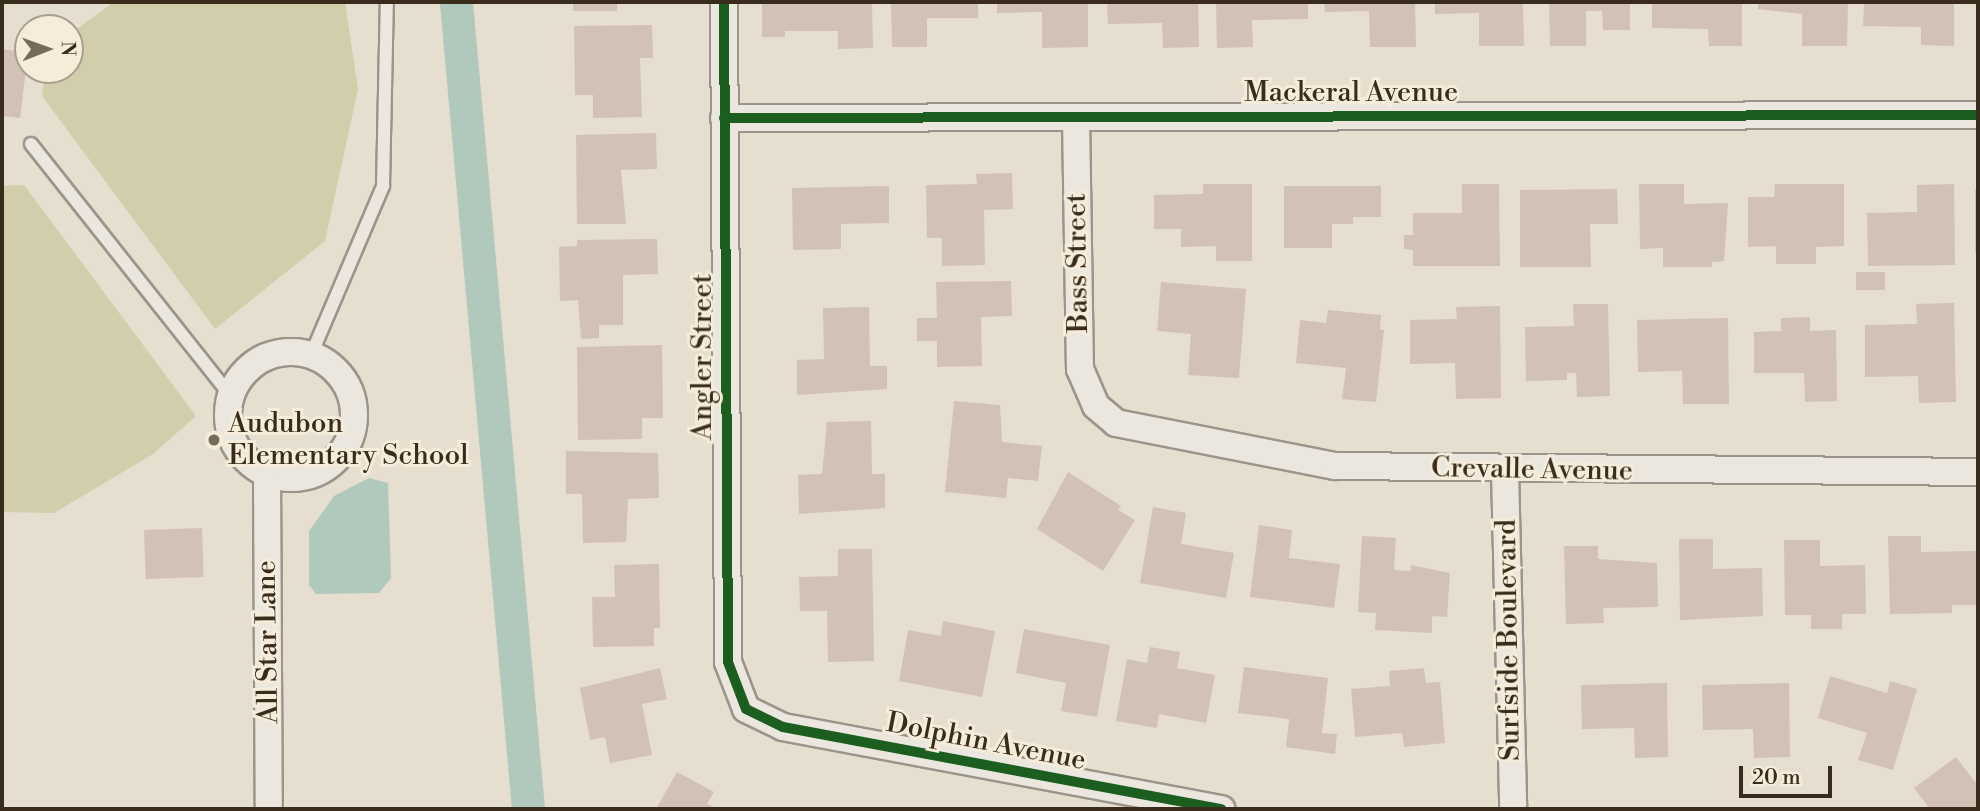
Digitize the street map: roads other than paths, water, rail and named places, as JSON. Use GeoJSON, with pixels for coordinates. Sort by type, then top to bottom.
{"type":"FeatureCollection","features":[{"type":"Feature","properties":{"kind":"street","name":"Angler Street"},"geometry":{"type":"LineString","coordinates":[[724,2],[728,662],[746,709]]}},
{"type":"Feature","properties":{"kind":"street","name":"Mackeral Avenue"},"geometry":{"type":"LineString","coordinates":[[724,118],[1978,115]]}},
{"type":"Feature","properties":{"kind":"street","name":"Bass Street"},"geometry":{"type":"LineString","coordinates":[[1076,117],[1080,369],[1096,406]]}},
{"type":"Feature","properties":{"kind":"street"},"geometry":{"type":"LineString","coordinates":[[285,352],[311,355],[330,366],[350,393],[352,429],[344,449],[329,466],[307,476],[267,474],[248,463],[233,440],[228,419],[232,398],[247,370],[264,357],[285,352]]}},
{"type":"Feature","properties":{"kind":"street","name":"Crevalle Avenue"},"geometry":{"type":"LineString","coordinates":[[1096,406],[1116,422],[1150,433],[1335,466],[1505,471],[1978,472]]}},
{"type":"Feature","properties":{"kind":"street","name":"Surfside Boulevard"},"geometry":{"type":"LineString","coordinates":[[1505,471],[1513,809]]}},
{"type":"Feature","properties":{"kind":"street","name":"All Star Lane"},"geometry":{"type":"LineString","coordinates":[[267,474],[269,809]]}},
{"type":"Feature","properties":{"kind":"street","name":"Dolphin Avenue"},"geometry":{"type":"LineString","coordinates":[[746,709],[783,727],[1221,809]]}},
{"type":"Feature","properties":{"kind":"lane"},"geometry":{"type":"LineString","coordinates":[[311,355],[383,186],[387,2]]}},
{"type":"Feature","properties":{"kind":"lane"},"geometry":{"type":"LineString","coordinates":[[31,144],[232,398]]}},
{"type":"Feature","properties":{"kind":"waterway"},"geometry":{"type":"LineString","coordinates":[[456,2],[528,809]]}},
{"type":"Feature","properties":{"kind":"place","name":"Audubon Elementary School"},"geometry":{"type":"Point","coordinates":[214,440]}}]}
